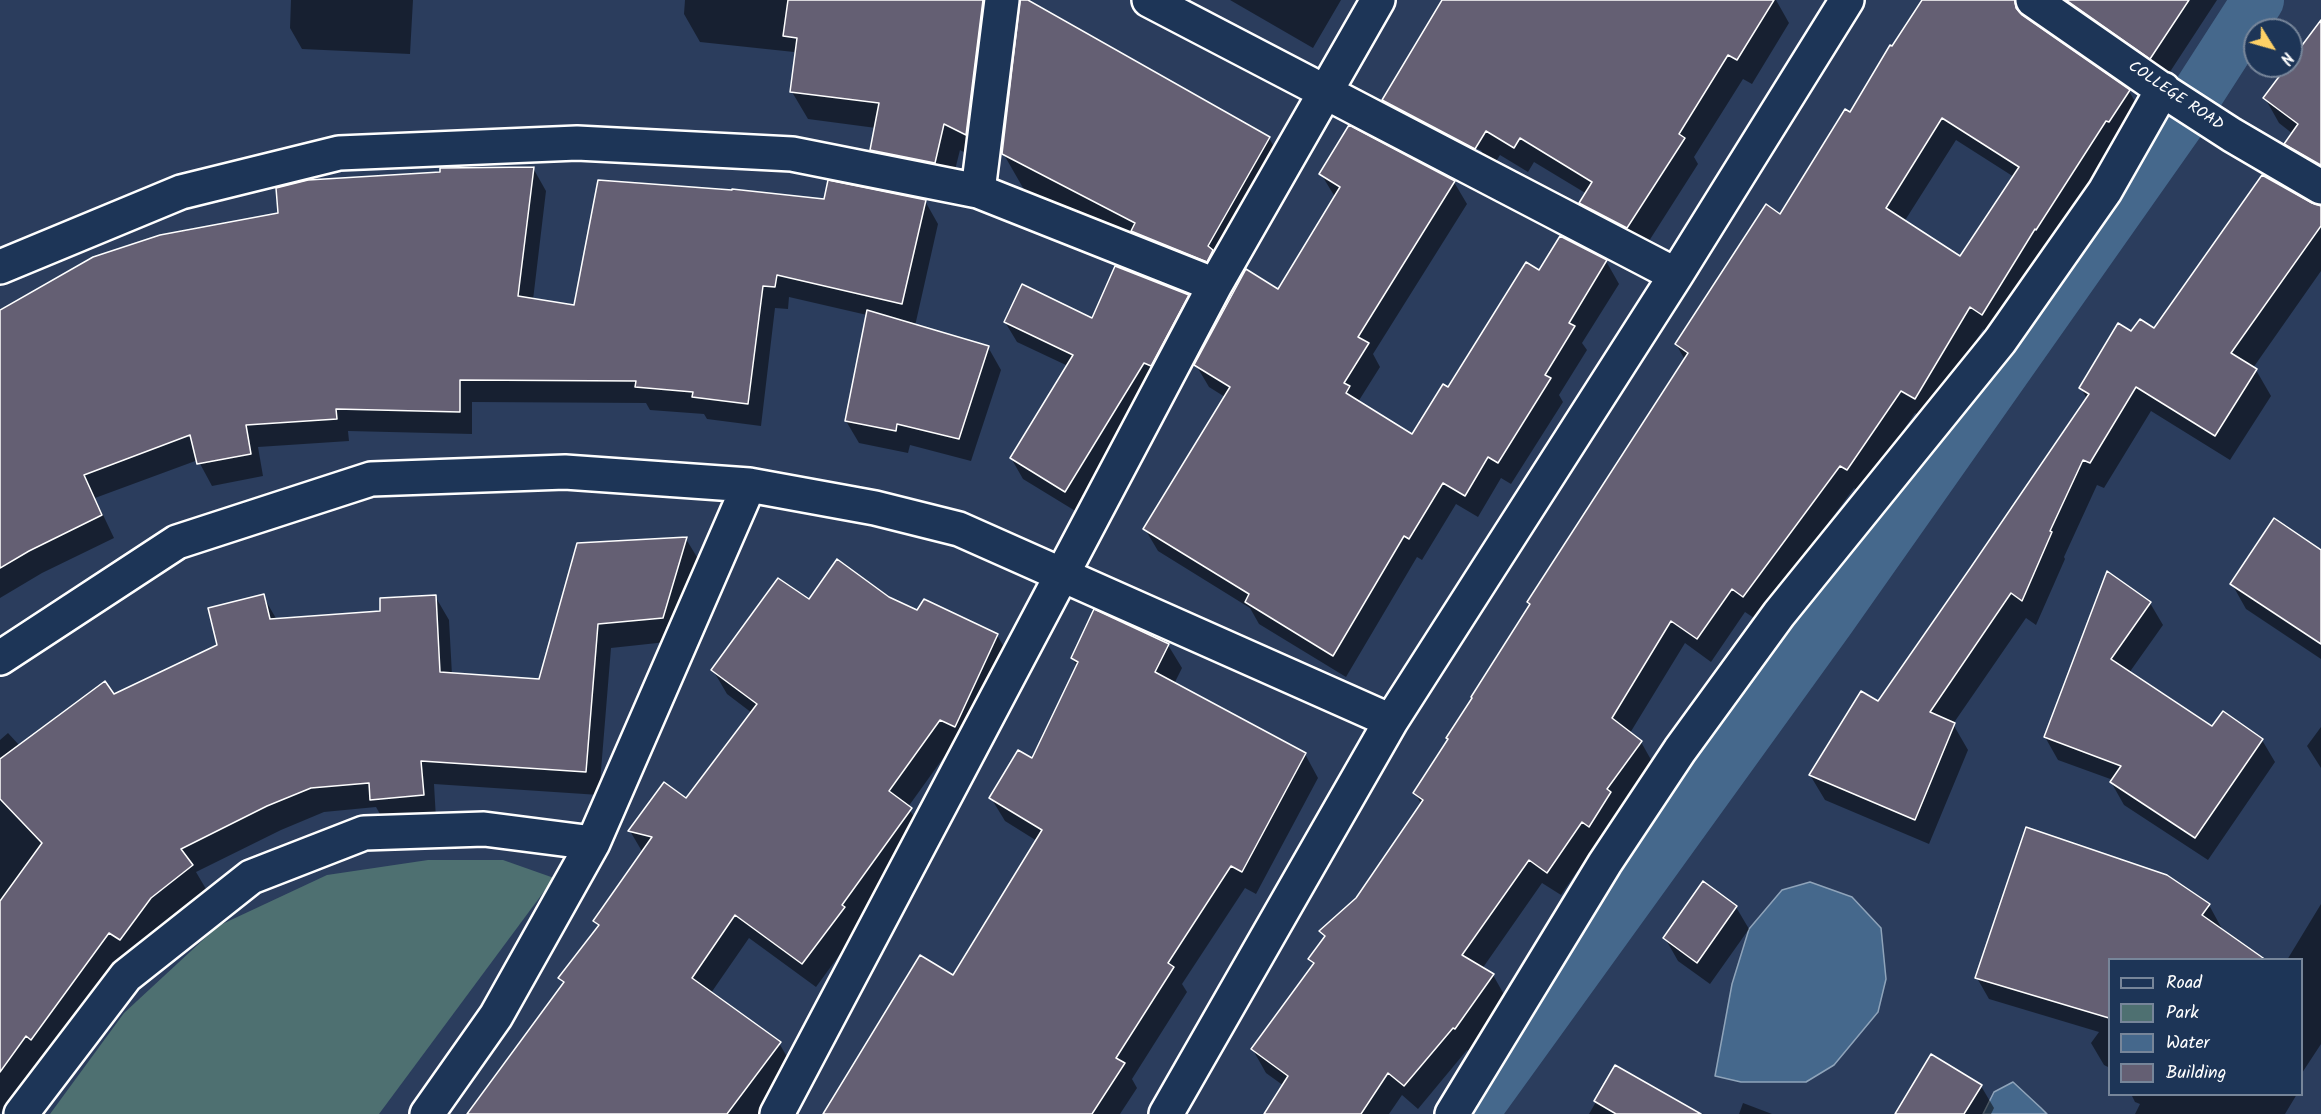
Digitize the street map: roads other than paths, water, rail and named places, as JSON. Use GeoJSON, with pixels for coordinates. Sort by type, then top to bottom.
{"type":"FeatureCollection","features":[{"type":"Feature","properties":{"kind":"street"},"geometry":{"type":"LineString","coordinates":[[978,190],[1002,0]]}},
{"type":"Feature","properties":{"kind":"street"},"geometry":{"type":"LineString","coordinates":[[1149,0],[1676,275]]}},
{"type":"Feature","properties":{"kind":"street"},"geometry":{"type":"LineString","coordinates":[[777,1114],[1215,285],[1377,0]]}},
{"type":"Feature","properties":{"kind":"street"},"geometry":{"type":"LineString","coordinates":[[1166,1114],[1391,721],[1676,275],[1847,0]]}},
{"type":"Feature","properties":{"kind":"street","name":"COLLEGE ROAD"},"geometry":{"type":"LineString","coordinates":[[2033,0],[2165,91],[2321,188]]}},
{"type":"Feature","properties":{"kind":"street"},"geometry":{"type":"LineString","coordinates":[[1452,1114],[1605,863],[1680,750],[1779,614],[2000,341],[2105,191],[2165,91]]}},
{"type":"Feature","properties":{"kind":"street"},"geometry":{"type":"LineString","coordinates":[[0,267],[181,192],[339,153],[577,143],[792,154],[978,190],[1215,285]]}},
{"type":"Feature","properties":{"kind":"street"},"geometry":{"type":"LineString","coordinates":[[0,658],[177,543],[371,479],[564,472],[749,485],[875,508],[959,529],[1391,721]]}},
{"type":"Feature","properties":{"kind":"street"},"geometry":{"type":"LineString","coordinates":[[427,1114],[496,1016],[593,843],[749,485]]}},
{"type":"Feature","properties":{"kind":"street"},"geometry":{"type":"LineString","coordinates":[[21,1114],[126,976],[251,877],[364,833],[484,829],[593,843]]}},
{"type":"Feature","properties":{"kind":"water"},"geometry":{"type":"Polygon","coordinates":[[[1810,882],[1852,897],[1881,928],[1886,979],[1878,1012],[1834,1065],[1806,1082],[1741,1082],[1715,1076],[1732,984],[1749,929],[1782,890],[1810,882]]]}},
{"type":"Feature","properties":{"kind":"water"},"geometry":{"type":"Polygon","coordinates":[[[2013,1082],[2047,1114],[1983,1114],[1994,1092],[2013,1082]]]}},
{"type":"Feature","properties":{"kind":"waterway"},"geometry":{"type":"LineString","coordinates":[[1472,1114],[1830,618],[2184,115],[2258,0]]}}]}
